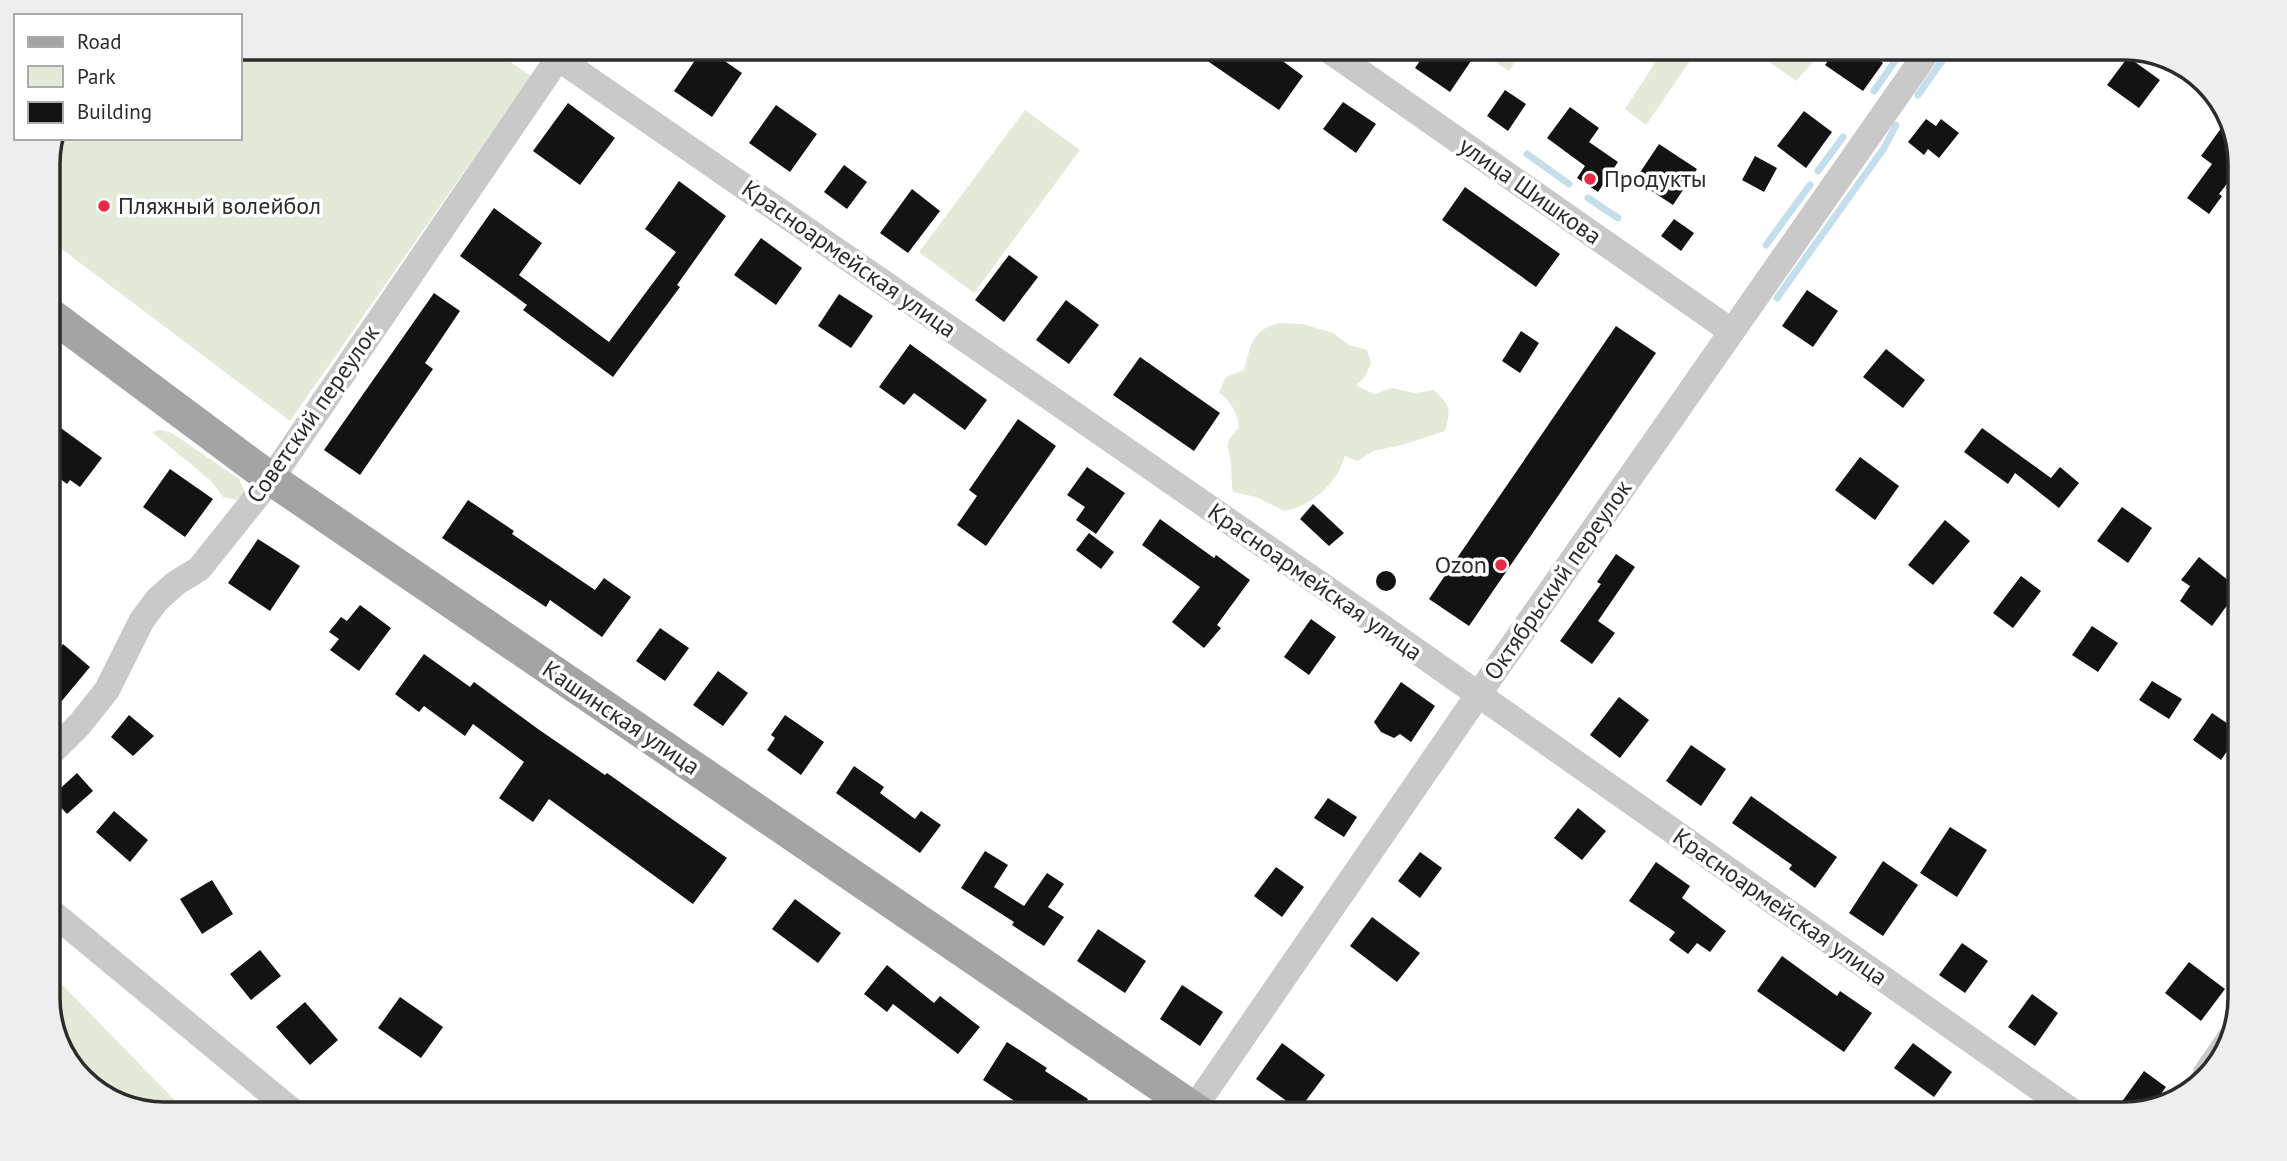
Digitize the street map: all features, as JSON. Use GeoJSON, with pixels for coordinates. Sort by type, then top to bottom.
{"type":"FeatureCollection","features":[{"type":"Feature","properties":{"kind":"main road","name":"Кашинская улица"},"geometry":{"type":"LineString","coordinates":[[60,322],[271,479],[1180,1102]]}},
{"type":"Feature","properties":{"kind":"street","name":"Советский переулок"},"geometry":{"type":"LineString","coordinates":[[60,744],[107,690],[142,620],[157,600],[176,583],[199,569],[271,479],[554,60]]}},
{"type":"Feature","properties":{"kind":"street","name":"Красноармейская улица"},"geometry":{"type":"LineString","coordinates":[[563,60],[2059,1102]]}},
{"type":"Feature","properties":{"kind":"street","name":"улица Шишкова"},"geometry":{"type":"LineString","coordinates":[[1343,60],[1731,331]]}},
{"type":"Feature","properties":{"kind":"street","name":"Октябрьский переулок"},"geometry":{"type":"LineString","coordinates":[[1202,1102],[1478,695],[1922,60]]}},
{"type":"Feature","properties":{"kind":"street"},"geometry":{"type":"LineString","coordinates":[[60,919],[281,1102]]}},
{"type":"Feature","properties":{"kind":"green space"},"geometry":{"type":"Polygon","coordinates":[[[242,60],[508,60],[531,76],[290,421],[60,248],[60,157],[63,140],[242,140],[242,60]]]}},
{"type":"Feature","properties":{"kind":"green space"},"geometry":{"type":"Polygon","coordinates":[[[1492,60],[1516,60],[1509,71],[1492,60]]]}},
{"type":"Feature","properties":{"kind":"green space"},"geometry":{"type":"Polygon","coordinates":[[[1657,60],[1690,60],[1646,125],[1625,109],[1657,60]]]}},
{"type":"Feature","properties":{"kind":"green space"},"geometry":{"type":"Polygon","coordinates":[[[1766,60],[1813,62],[1796,81],[1766,60]]]}},
{"type":"Feature","properties":{"kind":"green space"},"geometry":{"type":"Polygon","coordinates":[[[1025,110],[1080,150],[974,293],[919,252],[1025,110]]]}},
{"type":"Feature","properties":{"kind":"green space"},"geometry":{"type":"Polygon","coordinates":[[[1278,323],[1303,324],[1333,333],[1349,345],[1367,350],[1371,363],[1365,377],[1356,385],[1374,394],[1392,388],[1415,393],[1434,390],[1448,408],[1445,431],[1373,451],[1358,461],[1345,456],[1338,473],[1325,489],[1306,503],[1291,509],[1284,511],[1256,497],[1233,492],[1228,442],[1239,428],[1233,408],[1219,392],[1226,377],[1244,370],[1257,335],[1278,323]]]}},
{"type":"Feature","properties":{"kind":"green space"},"geometry":{"type":"Polygon","coordinates":[[[161,430],[172,433],[239,479],[244,495],[236,500],[223,497],[211,481],[152,432],[161,430]]]}},
{"type":"Feature","properties":{"kind":"green space"},"geometry":{"type":"Polygon","coordinates":[[[60,982],[176,1102],[130,1096],[106,1084],[85,1066],[65,1031],[60,1004],[60,982]]]}},
{"type":"Feature","properties":{"kind":"building"},"geometry":{"type":"Polygon","coordinates":[[[695,60],[723,60],[742,73],[712,117],[674,91],[695,60]]]}},
{"type":"Feature","properties":{"kind":"building"},"geometry":{"type":"Polygon","coordinates":[[[1206,60],[1281,60],[1303,76],[1279,110],[1206,60]]]}},
{"type":"Feature","properties":{"kind":"building"},"geometry":{"type":"Polygon","coordinates":[[[1420,60],[1471,61],[1450,92],[1415,68],[1420,60]]]}},
{"type":"Feature","properties":{"kind":"building"},"geometry":{"type":"Polygon","coordinates":[[[1829,60],[1879,60],[1883,63],[1863,91],[1825,65],[1829,60]]]}},
{"type":"Feature","properties":{"kind":"building"},"geometry":{"type":"Polygon","coordinates":[[[2126,60],[2132,60],[2160,80],[2139,108],[2107,85],[2126,60]]]}},
{"type":"Feature","properties":{"kind":"building"},"geometry":{"type":"Polygon","coordinates":[[[1505,90],[1526,104],[1508,131],[1487,116],[1505,90]]]}},
{"type":"Feature","properties":{"kind":"building"},"geometry":{"type":"Polygon","coordinates":[[[1343,102],[1376,124],[1356,153],[1323,129],[1343,102]]]}},
{"type":"Feature","properties":{"kind":"building"},"geometry":{"type":"Polygon","coordinates":[[[568,103],[615,138],[580,185],[533,151],[568,103]]]}},
{"type":"Feature","properties":{"kind":"building"},"geometry":{"type":"Polygon","coordinates":[[[776,105],[817,134],[790,172],[749,143],[776,105]]]}},
{"type":"Feature","properties":{"kind":"building"},"geometry":{"type":"Polygon","coordinates":[[[1570,107],[1599,128],[1589,142],[1618,162],[1598,192],[1577,178],[1585,166],[1547,138],[1570,107]]]}},
{"type":"Feature","properties":{"kind":"building"},"geometry":{"type":"Polygon","coordinates":[[[1804,111],[1832,132],[1806,168],[1777,146],[1804,111]]]}},
{"type":"Feature","properties":{"kind":"building"},"geometry":{"type":"Polygon","coordinates":[[[1926,119],[1936,126],[1941,119],[1959,133],[1939,158],[1928,149],[1924,155],[1908,142],[1926,119]]]}},
{"type":"Feature","properties":{"kind":"building"},"geometry":{"type":"Polygon","coordinates":[[[2221,128],[2227,157],[2227,184],[2209,214],[2187,198],[2212,164],[2201,156],[2221,128]]]}},
{"type":"Feature","properties":{"kind":"building"},"geometry":{"type":"Polygon","coordinates":[[[1659,144],[1697,169],[1673,205],[1635,180],[1659,144]]]}},
{"type":"Feature","properties":{"kind":"building"},"geometry":{"type":"Polygon","coordinates":[[[1755,156],[1777,168],[1764,192],[1742,180],[1755,156]]]}},
{"type":"Feature","properties":{"kind":"building"},"geometry":{"type":"Polygon","coordinates":[[[844,165],[867,182],[847,209],[824,192],[844,165]]]}},
{"type":"Feature","properties":{"kind":"building"},"geometry":{"type":"Polygon","coordinates":[[[679,181],[726,216],[677,285],[680,287],[613,377],[523,310],[527,305],[460,256],[494,208],[542,243],[519,275],[609,342],[676,252],[645,229],[679,181]]]}},
{"type":"Feature","properties":{"kind":"building"},"geometry":{"type":"Polygon","coordinates":[[[1465,187],[1560,254],[1536,287],[1442,220],[1465,187]]]}},
{"type":"Feature","properties":{"kind":"building"},"geometry":{"type":"Polygon","coordinates":[[[912,189],[940,211],[908,253],[880,233],[912,189]]]}},
{"type":"Feature","properties":{"kind":"building"},"geometry":{"type":"Polygon","coordinates":[[[1674,219],[1694,233],[1681,251],[1661,236],[1674,219]]]}},
{"type":"Feature","properties":{"kind":"building"},"geometry":{"type":"Polygon","coordinates":[[[761,238],[802,268],[776,305],[734,275],[761,238]]]}},
{"type":"Feature","properties":{"kind":"building"},"geometry":{"type":"Polygon","coordinates":[[[1009,255],[1038,277],[1004,322],[975,300],[1009,255]]]}},
{"type":"Feature","properties":{"kind":"building"},"geometry":{"type":"Polygon","coordinates":[[[1807,290],[1838,311],[1813,347],[1782,326],[1807,290]]]}},
{"type":"Feature","properties":{"kind":"building"},"geometry":{"type":"Polygon","coordinates":[[[434,293],[460,311],[425,363],[433,369],[360,475],[324,450],[434,293]]]}},
{"type":"Feature","properties":{"kind":"building"},"geometry":{"type":"Polygon","coordinates":[[[839,294],[873,316],[851,348],[818,326],[839,294]]]}},
{"type":"Feature","properties":{"kind":"building"},"geometry":{"type":"Polygon","coordinates":[[[1066,300],[1099,325],[1069,364],[1036,340],[1066,300]]]}},
{"type":"Feature","properties":{"kind":"building"},"geometry":{"type":"Polygon","coordinates":[[[1616,326],[1656,353],[1469,626],[1429,599],[1616,326]]]}},
{"type":"Feature","properties":{"kind":"building"},"geometry":{"type":"Polygon","coordinates":[[[1521,331],[1539,343],[1520,373],[1502,361],[1521,331]]]}},
{"type":"Feature","properties":{"kind":"building"},"geometry":{"type":"Polygon","coordinates":[[[910,344],[987,400],[965,430],[914,393],[904,405],[879,387],[910,344]]]}},
{"type":"Feature","properties":{"kind":"building"},"geometry":{"type":"Polygon","coordinates":[[[1886,349],[1925,380],[1903,408],[1863,377],[1886,349]]]}},
{"type":"Feature","properties":{"kind":"building"},"geometry":{"type":"Polygon","coordinates":[[[1140,357],[1220,413],[1194,451],[1113,395],[1140,357]]]}},
{"type":"Feature","properties":{"kind":"building"},"geometry":{"type":"Polygon","coordinates":[[[1018,419],[1056,446],[986,546],[957,525],[977,496],[969,490],[1018,419]]]}},
{"type":"Feature","properties":{"kind":"building"},"geometry":{"type":"Polygon","coordinates":[[[60,427],[102,458],[80,487],[70,480],[67,484],[60,479],[60,427]]]}},
{"type":"Feature","properties":{"kind":"building"},"geometry":{"type":"Polygon","coordinates":[[[1982,428],[2051,478],[2060,467],[2079,483],[2059,508],[2015,473],[2008,484],[1964,452],[1982,428]]]}},
{"type":"Feature","properties":{"kind":"building"},"geometry":{"type":"Polygon","coordinates":[[[1860,457],[1899,486],[1875,520],[1835,490],[1860,457]]]}},
{"type":"Feature","properties":{"kind":"building"},"geometry":{"type":"Polygon","coordinates":[[[1087,467],[1125,493],[1096,534],[1076,520],[1085,507],[1067,495],[1087,467]]]}},
{"type":"Feature","properties":{"kind":"building"},"geometry":{"type":"Polygon","coordinates":[[[170,469],[213,499],[185,537],[143,507],[170,469]]]}},
{"type":"Feature","properties":{"kind":"building"},"geometry":{"type":"Polygon","coordinates":[[[468,500],[514,531],[512,534],[595,590],[604,578],[631,597],[602,637],[550,600],[546,607],[442,538],[468,500]]]}},
{"type":"Feature","properties":{"kind":"building"},"geometry":{"type":"Polygon","coordinates":[[[1313,504],[1344,533],[1329,546],[1300,519],[1313,504]]]}},
{"type":"Feature","properties":{"kind":"building"},"geometry":{"type":"Polygon","coordinates":[[[2122,507],[2152,528],[2128,563],[2097,541],[2122,507]]]}},
{"type":"Feature","properties":{"kind":"building"},"geometry":{"type":"Polygon","coordinates":[[[1160,519],[1250,580],[1217,625],[1221,628],[1204,648],[1172,622],[1200,587],[1142,545],[1160,519]]]}},
{"type":"Feature","properties":{"kind":"building"},"geometry":{"type":"Polygon","coordinates":[[[1945,520],[1970,541],[1933,585],[1908,565],[1945,520]]]}},
{"type":"Feature","properties":{"kind":"building"},"geometry":{"type":"Polygon","coordinates":[[[1089,533],[1114,552],[1101,569],[1076,550],[1089,533]]]}},
{"type":"Feature","properties":{"kind":"building"},"geometry":{"type":"Polygon","coordinates":[[[258,539],[300,566],[270,611],[228,583],[258,539]]]}},
{"type":"Feature","properties":{"kind":"building"},"geometry":{"type":"Polygon","coordinates":[[[1616,554],[1635,567],[1598,621],[1615,633],[1592,664],[1560,641],[1601,584],[1597,582],[1616,554]]]}},
{"type":"Feature","properties":{"kind":"building"},"geometry":{"type":"Polygon","coordinates":[[[2199,557],[2228,580],[2228,605],[2212,626],[2180,601],[2190,586],[2181,580],[2199,557]]]}},
{"type":"Feature","properties":{"kind":"building"},"geometry":{"type":"Polygon","coordinates":[[[1386,571],[1393,574],[1396,581],[1393,588],[1386,591],[1379,588],[1376,581],[1379,574],[1386,571]]]}},
{"type":"Feature","properties":{"kind":"building"},"geometry":{"type":"Polygon","coordinates":[[[2021,576],[2041,591],[2013,628],[1993,613],[2021,576]]]}},
{"type":"Feature","properties":{"kind":"building"},"geometry":{"type":"Polygon","coordinates":[[[360,605],[391,628],[359,671],[330,650],[339,639],[329,632],[341,617],[347,621],[360,605]]]}},
{"type":"Feature","properties":{"kind":"building"},"geometry":{"type":"Polygon","coordinates":[[[1311,619],[1336,637],[1309,675],[1284,657],[1311,619]]]}},
{"type":"Feature","properties":{"kind":"building"},"geometry":{"type":"Polygon","coordinates":[[[2092,626],[2118,643],[2098,672],[2072,655],[2092,626]]]}},
{"type":"Feature","properties":{"kind":"building"},"geometry":{"type":"Polygon","coordinates":[[[660,628],[689,648],[665,681],[636,661],[660,628]]]}},
{"type":"Feature","properties":{"kind":"building"},"geometry":{"type":"Polygon","coordinates":[[[63,644],[90,667],[60,703],[60,648],[63,644]]]}},
{"type":"Feature","properties":{"kind":"building"},"geometry":{"type":"Polygon","coordinates":[[[424,654],[470,687],[474,682],[727,858],[693,904],[549,799],[533,822],[499,798],[524,762],[473,724],[465,736],[424,706],[419,712],[395,694],[424,654]]]}},
{"type":"Feature","properties":{"kind":"building"},"geometry":{"type":"Polygon","coordinates":[[[718,671],[748,693],[723,726],[693,705],[718,671]]]}},
{"type":"Feature","properties":{"kind":"building"},"geometry":{"type":"Polygon","coordinates":[[[2152,681],[2182,699],[2169,719],[2139,700],[2152,681]]]}},
{"type":"Feature","properties":{"kind":"building"},"geometry":{"type":"Polygon","coordinates":[[[1401,682],[1435,706],[1411,742],[1400,734],[1394,738],[1381,732],[1374,722],[1401,682]]]}},
{"type":"Feature","properties":{"kind":"building"},"geometry":{"type":"Polygon","coordinates":[[[1619,697],[1649,720],[1620,758],[1590,735],[1619,697]]]}},
{"type":"Feature","properties":{"kind":"building"},"geometry":{"type":"Polygon","coordinates":[[[2212,713],[2228,724],[2228,750],[2221,760],[2193,740],[2212,713]]]}},
{"type":"Feature","properties":{"kind":"building"},"geometry":{"type":"Polygon","coordinates":[[[129,715],[154,736],[133,756],[111,737],[129,715]]]}},
{"type":"Feature","properties":{"kind":"building"},"geometry":{"type":"Polygon","coordinates":[[[785,715],[824,742],[801,775],[767,750],[775,738],[771,735],[785,715]]]}},
{"type":"Feature","properties":{"kind":"building"},"geometry":{"type":"Polygon","coordinates":[[[1691,745],[1726,769],[1701,806],[1666,781],[1691,745]]]}},
{"type":"Feature","properties":{"kind":"building"},"geometry":{"type":"Polygon","coordinates":[[[854,766],[884,787],[880,793],[915,819],[921,811],[941,825],[920,853],[836,793],[854,766]]]}},
{"type":"Feature","properties":{"kind":"building"},"geometry":{"type":"Polygon","coordinates":[[[77,773],[93,791],[67,814],[60,807],[60,789],[77,773]]]}},
{"type":"Feature","properties":{"kind":"building"},"geometry":{"type":"Polygon","coordinates":[[[1751,796],[1837,857],[1815,888],[1789,869],[1792,865],[1732,823],[1751,796]]]}},
{"type":"Feature","properties":{"kind":"building"},"geometry":{"type":"Polygon","coordinates":[[[1328,798],[1357,817],[1344,837],[1314,818],[1328,798]]]}},
{"type":"Feature","properties":{"kind":"building"},"geometry":{"type":"Polygon","coordinates":[[[1578,808],[1606,831],[1582,860],[1554,838],[1578,808]]]}},
{"type":"Feature","properties":{"kind":"building"},"geometry":{"type":"Polygon","coordinates":[[[114,811],[148,840],[130,862],[96,832],[114,811]]]}},
{"type":"Feature","properties":{"kind":"building"},"geometry":{"type":"Polygon","coordinates":[[[1950,827],[1987,850],[1957,897],[1920,873],[1950,827]]]}},
{"type":"Feature","properties":{"kind":"building"},"geometry":{"type":"Polygon","coordinates":[[[985,851],[1008,865],[994,887],[1024,906],[1047,873],[1064,884],[1048,907],[1064,917],[1044,946],[1012,925],[1014,922],[961,888],[985,851]]]}},
{"type":"Feature","properties":{"kind":"building"},"geometry":{"type":"Polygon","coordinates":[[[1420,852],[1442,868],[1420,898],[1398,881],[1420,852]]]}},
{"type":"Feature","properties":{"kind":"building"},"geometry":{"type":"Polygon","coordinates":[[[1883,861],[1918,885],[1883,936],[1849,913],[1883,861]]]}},
{"type":"Feature","properties":{"kind":"building"},"geometry":{"type":"Polygon","coordinates":[[[1656,862],[1690,886],[1682,898],[1726,931],[1710,952],[1697,943],[1688,954],[1669,940],[1675,932],[1629,901],[1656,862]]]}},
{"type":"Feature","properties":{"kind":"building"},"geometry":{"type":"Polygon","coordinates":[[[1276,867],[1304,887],[1282,917],[1254,896],[1276,867]]]}},
{"type":"Feature","properties":{"kind":"building"},"geometry":{"type":"Polygon","coordinates":[[[212,880],[233,914],[202,934],[180,899],[212,880]]]}},
{"type":"Feature","properties":{"kind":"building"},"geometry":{"type":"Polygon","coordinates":[[[795,899],[841,933],[818,963],[772,929],[795,899]]]}},
{"type":"Feature","properties":{"kind":"building"},"geometry":{"type":"Polygon","coordinates":[[[1372,917],[1420,953],[1397,982],[1350,946],[1372,917]]]}},
{"type":"Feature","properties":{"kind":"building"},"geometry":{"type":"Polygon","coordinates":[[[1098,929],[1146,961],[1125,993],[1077,961],[1098,929]]]}},
{"type":"Feature","properties":{"kind":"building"},"geometry":{"type":"Polygon","coordinates":[[[1962,943],[1988,961],[1965,993],[1939,975],[1962,943]]]}},
{"type":"Feature","properties":{"kind":"building"},"geometry":{"type":"Polygon","coordinates":[[[260,950],[281,976],[251,1000],[230,974],[260,950]]]}},
{"type":"Feature","properties":{"kind":"building"},"geometry":{"type":"Polygon","coordinates":[[[1782,956],[1837,996],[1840,991],[1872,1013],[1844,1052],[1757,991],[1782,956]]]}},
{"type":"Feature","properties":{"kind":"building"},"geometry":{"type":"Polygon","coordinates":[[[2189,962],[2225,989],[2201,1021],[2165,993],[2189,962]]]}},
{"type":"Feature","properties":{"kind":"building"},"geometry":{"type":"Polygon","coordinates":[[[887,965],[934,1003],[940,996],[980,1027],[958,1054],[893,1004],[887,1012],[864,994],[887,965]]]}},
{"type":"Feature","properties":{"kind":"building"},"geometry":{"type":"Polygon","coordinates":[[[1182,985],[1223,1012],[1200,1046],[1160,1019],[1182,985]]]}},
{"type":"Feature","properties":{"kind":"building"},"geometry":{"type":"Polygon","coordinates":[[[2032,994],[2058,1013],[2035,1046],[2008,1027],[2032,994]]]}},
{"type":"Feature","properties":{"kind":"building"},"geometry":{"type":"Polygon","coordinates":[[[400,997],[443,1027],[421,1058],[378,1028],[400,997]]]}},
{"type":"Feature","properties":{"kind":"building"},"geometry":{"type":"Polygon","coordinates":[[[305,1002],[338,1040],[310,1065],[276,1027],[305,1002]]]}},
{"type":"Feature","properties":{"kind":"building"},"geometry":{"type":"Polygon","coordinates":[[[1007,1042],[1088,1099],[1086,1102],[1016,1102],[983,1080],[1007,1042]]]}},
{"type":"Feature","properties":{"kind":"building"},"geometry":{"type":"Polygon","coordinates":[[[1282,1043],[1325,1075],[1305,1102],[1288,1102],[1256,1079],[1282,1043]]]}},
{"type":"Feature","properties":{"kind":"building"},"geometry":{"type":"Polygon","coordinates":[[[1913,1043],[1952,1072],[1934,1097],[1894,1068],[1913,1043]]]}},
{"type":"Feature","properties":{"kind":"building"},"geometry":{"type":"Polygon","coordinates":[[[2144,1071],[2166,1087],[2160,1095],[2122,1102],[2144,1071]]]}},
{"type":"Feature","properties":{"kind":"waterway"},"geometry":{"type":"LineString","coordinates":[[1874,91],[1896,60]]}},
{"type":"Feature","properties":{"kind":"waterway"},"geometry":{"type":"LineString","coordinates":[[1918,95],[1943,60]]}},
{"type":"Feature","properties":{"kind":"waterway"},"geometry":{"type":"LineString","coordinates":[[1777,298],[1884,148],[1896,125]]}},
{"type":"Feature","properties":{"kind":"waterway"},"geometry":{"type":"LineString","coordinates":[[1818,171],[1843,137]]}},
{"type":"Feature","properties":{"kind":"waterway"},"geometry":{"type":"LineString","coordinates":[[1527,154],[1569,184]]}},
{"type":"Feature","properties":{"kind":"waterway"},"geometry":{"type":"LineString","coordinates":[[1766,245],[1810,185]]}},
{"type":"Feature","properties":{"kind":"waterway"},"geometry":{"type":"LineString","coordinates":[[1588,198],[1618,218]]}},
{"type":"Feature","properties":{"kind":"place","name":"Продукты"},"geometry":{"type":"Point","coordinates":[1590,179]}},
{"type":"Feature","properties":{"kind":"place","name":"Пляжный волейбол"},"geometry":{"type":"Point","coordinates":[104,206]}},
{"type":"Feature","properties":{"kind":"place","name":"Ozon"},"geometry":{"type":"Point","coordinates":[1501,565]}}]}
